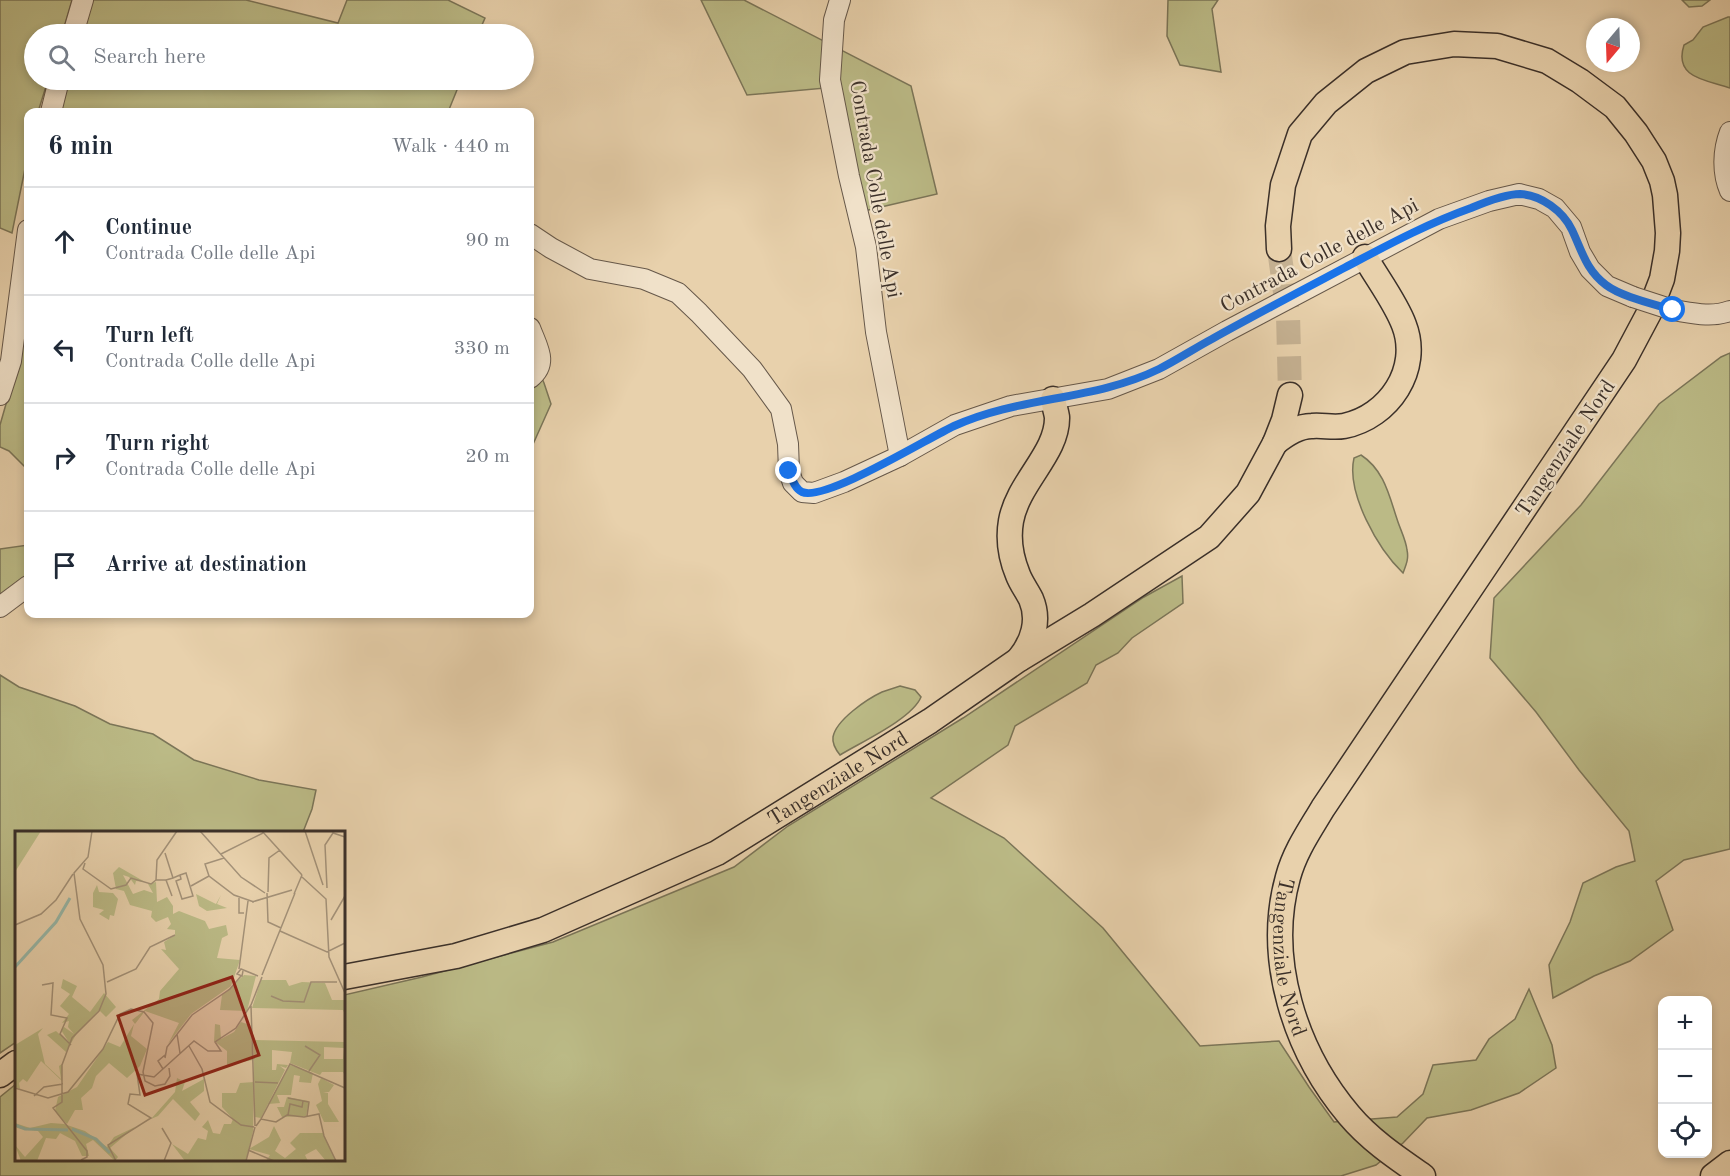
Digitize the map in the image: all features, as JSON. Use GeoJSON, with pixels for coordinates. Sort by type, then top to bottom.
{"type":"FeatureCollection","features":[{"type":"Feature","properties":{"kind":"main road","name":"Tangenziale Nord"},"geometry":{"type":"LineString","coordinates":[[1279,249],[1278,226],[1283,185],[1300,134],[1326,103],[1366,71],[1405,52],[1454,44],[1497,46],[1547,61],[1580,81],[1615,107],[1636,133],[1654,161],[1665,195],[1668,232],[1662,279],[1649,313],[1624,360],[1323,808],[1297,852],[1288,876],[1280,922],[1287,997],[1299,1031],[1320,1076],[1350,1116],[1385,1150],[1423,1176]]}},
{"type":"Feature","properties":{"kind":"main road"},"geometry":{"type":"LineString","coordinates":[[1275,442],[1298,428],[1342,427],[1370,417],[1382,408],[1400,385],[1405,371],[1408,349],[1405,327],[1398,311],[1365,257]]}},
{"type":"Feature","properties":{"kind":"main road","name":"Tangenziale Nord"},"geometry":{"type":"LineString","coordinates":[[345,977],[456,956],[543,930],[717,853],[930,721],[1018,660],[1092,615],[1209,537],[1248,493],[1275,442],[1290,397],[1299,415],[1312,426]]}},
{"type":"Feature","properties":{"kind":"main road"},"geometry":{"type":"LineString","coordinates":[[1018,660],[1028,648],[1034,633],[1035,617],[1032,602],[1018,574],[1011,549],[1011,521],[1020,494],[1050,448],[1057,417],[1053,399]]}},
{"type":"Feature","properties":{"kind":"main road"},"geometry":{"type":"LineString","coordinates":[[1032,602],[1042,611],[1067,620],[1092,615]]}},
{"type":"Feature","properties":{"kind":"main road"},"geometry":{"type":"LineString","coordinates":[[0,1075],[15,1064]]}},
{"type":"Feature","properties":{"kind":"main road"},"geometry":{"type":"LineString","coordinates":[[1713,1176],[1730,1163]]}},
{"type":"Feature","properties":{"kind":"street"},"geometry":{"type":"LineString","coordinates":[[76,24],[83,0]]}},
{"type":"Feature","properties":{"kind":"street","name":"Contrada Colle delle Api"},"geometry":{"type":"LineString","coordinates":[[840,0],[834,20],[830,80],[866,247],[876,332],[900,456]]}},
{"type":"Feature","properties":{"kind":"street"},"geometry":{"type":"LineString","coordinates":[[52,108],[56,90]]}},
{"type":"Feature","properties":{"kind":"street"},"geometry":{"type":"LineString","coordinates":[[1730,132],[1725,155],[1725,175],[1730,191]]}},
{"type":"Feature","properties":{"kind":"street","name":"Contrada Colle delle Api"},"geometry":{"type":"LineString","coordinates":[[534,237],[590,269],[644,279],[678,293],[753,369],[781,409],[788,444],[789,471],[793,483],[801,492],[814,493],[900,456],[955,425],[1011,406],[1108,388],[1159,369],[1440,219],[1489,201],[1519,194],[1539,199],[1555,208],[1571,227],[1580,252],[1590,269],[1607,286],[1673,310],[1705,315],[1724,314],[1730,311]]}},
{"type":"Feature","properties":{"kind":"street"},"geometry":{"type":"LineString","coordinates":[[0,395],[11,361],[24,261]]}},
{"type":"Feature","properties":{"kind":"street"},"geometry":{"type":"LineString","coordinates":[[534,338],[542,359],[539,369],[534,374]]}},
{"type":"Feature","properties":{"kind":"street"},"geometry":{"type":"LineString","coordinates":[[0,607],[24,589]]}},
{"type":"Feature","properties":{"kind":"shaded area"},"geometry":{"type":"Polygon","coordinates":[[[0,0],[72,0],[65,24],[24,24],[24,90],[45,90],[39,108],[24,108],[24,174],[12,233],[0,228],[0,0]]]}},
{"type":"Feature","properties":{"kind":"shaded area"},"geometry":{"type":"Polygon","coordinates":[[[92,0],[246,0],[338,23],[347,0],[448,0],[485,18],[482,24],[85,24],[92,0]]]}},
{"type":"Feature","properties":{"kind":"shaded area"},"geometry":{"type":"Polygon","coordinates":[[[701,0],[744,0],[911,86],[937,194],[851,214],[825,88],[747,95],[701,0]]]}},
{"type":"Feature","properties":{"kind":"shaded area"},"geometry":{"type":"Polygon","coordinates":[[[1168,0],[1218,0],[1212,9],[1221,72],[1180,65],[1167,36],[1168,0]]]}},
{"type":"Feature","properties":{"kind":"shaded area"},"geometry":{"type":"Polygon","coordinates":[[[1682,0],[1710,0],[1702,6],[1689,7],[1682,0]]]}},
{"type":"Feature","properties":{"kind":"shaded area"},"geometry":{"type":"Polygon","coordinates":[[[1730,17],[1730,88],[1695,76],[1683,65],[1682,56],[1684,45],[1693,40],[1703,27],[1730,17]]]}},
{"type":"Feature","properties":{"kind":"shaded area"},"geometry":{"type":"Polygon","coordinates":[[[66,90],[457,90],[450,108],[61,108],[66,90]]]}},
{"type":"Feature","properties":{"kind":"shaded area"},"geometry":{"type":"Polygon","coordinates":[[[24,331],[24,466],[9,451],[0,447],[0,425],[20,355],[24,331]]]}},
{"type":"Feature","properties":{"kind":"shaded area"},"geometry":{"type":"Polygon","coordinates":[[[1730,353],[1730,849],[1684,860],[1656,881],[1673,930],[1630,961],[1594,976],[1553,998],[1549,965],[1570,922],[1583,883],[1616,867],[1635,861],[1629,831],[1579,770],[1536,712],[1490,658],[1494,598],[1581,505],[1659,404],[1721,357],[1730,353]]]}},
{"type":"Feature","properties":{"kind":"shaded area"},"geometry":{"type":"Polygon","coordinates":[[[534,360],[544,383],[551,404],[534,442],[534,360]]]}},
{"type":"Feature","properties":{"kind":"shaded area"},"geometry":{"type":"Polygon","coordinates":[[[1361,455],[1375,468],[1388,492],[1408,553],[1403,573],[1393,563],[1374,535],[1359,503],[1353,472],[1354,458],[1361,455]]]}},
{"type":"Feature","properties":{"kind":"shaded area"},"geometry":{"type":"Polygon","coordinates":[[[24,546],[24,581],[0,599],[0,549],[24,546]]]}},
{"type":"Feature","properties":{"kind":"shaded area"},"geometry":{"type":"Polygon","coordinates":[[[1182,576],[1183,603],[1132,638],[1118,653],[1096,665],[1087,683],[1015,726],[1008,745],[931,798],[1004,838],[1103,928],[1200,1046],[1279,1041],[1334,1122],[1397,1117],[1423,1094],[1433,1065],[1476,1060],[1489,1039],[1515,1019],[1529,989],[1552,1045],[1556,1068],[1519,1093],[1471,1110],[1427,1118],[1403,1143],[1376,1165],[1341,1176],[0,1176],[0,1097],[15,1085],[15,1161],[345,1161],[345,995],[553,942],[734,867],[788,826],[963,718],[1144,597],[1182,576]]]}},
{"type":"Feature","properties":{"kind":"shaded area"},"geometry":{"type":"Polygon","coordinates":[[[0,675],[19,687],[75,706],[110,724],[153,734],[194,760],[259,780],[316,790],[303,831],[15,831],[15,1043],[0,1053],[0,675]]]}},
{"type":"Feature","properties":{"kind":"shaded area"},"geometry":{"type":"Polygon","coordinates":[[[900,686],[915,690],[921,697],[916,705],[897,722],[840,755],[833,737],[835,730],[846,717],[868,700],[900,686]]]}},
{"type":"Feature","properties":{"kind":"tunnel"},"geometry":{"type":"LineString","coordinates":[[1279,249],[1288,314],[1290,395]]}},
{"type":"Feature","properties":{"kind":"route"},"geometry":{"type":"LineString","coordinates":[[789,471],[793,483],[801,492],[814,493],[900,456],[955,425],[1011,406],[1108,388],[1159,369],[1440,219],[1489,201],[1519,194],[1539,199],[1555,208],[1571,227],[1580,252],[1590,269],[1607,286],[1673,310]]}}]}
